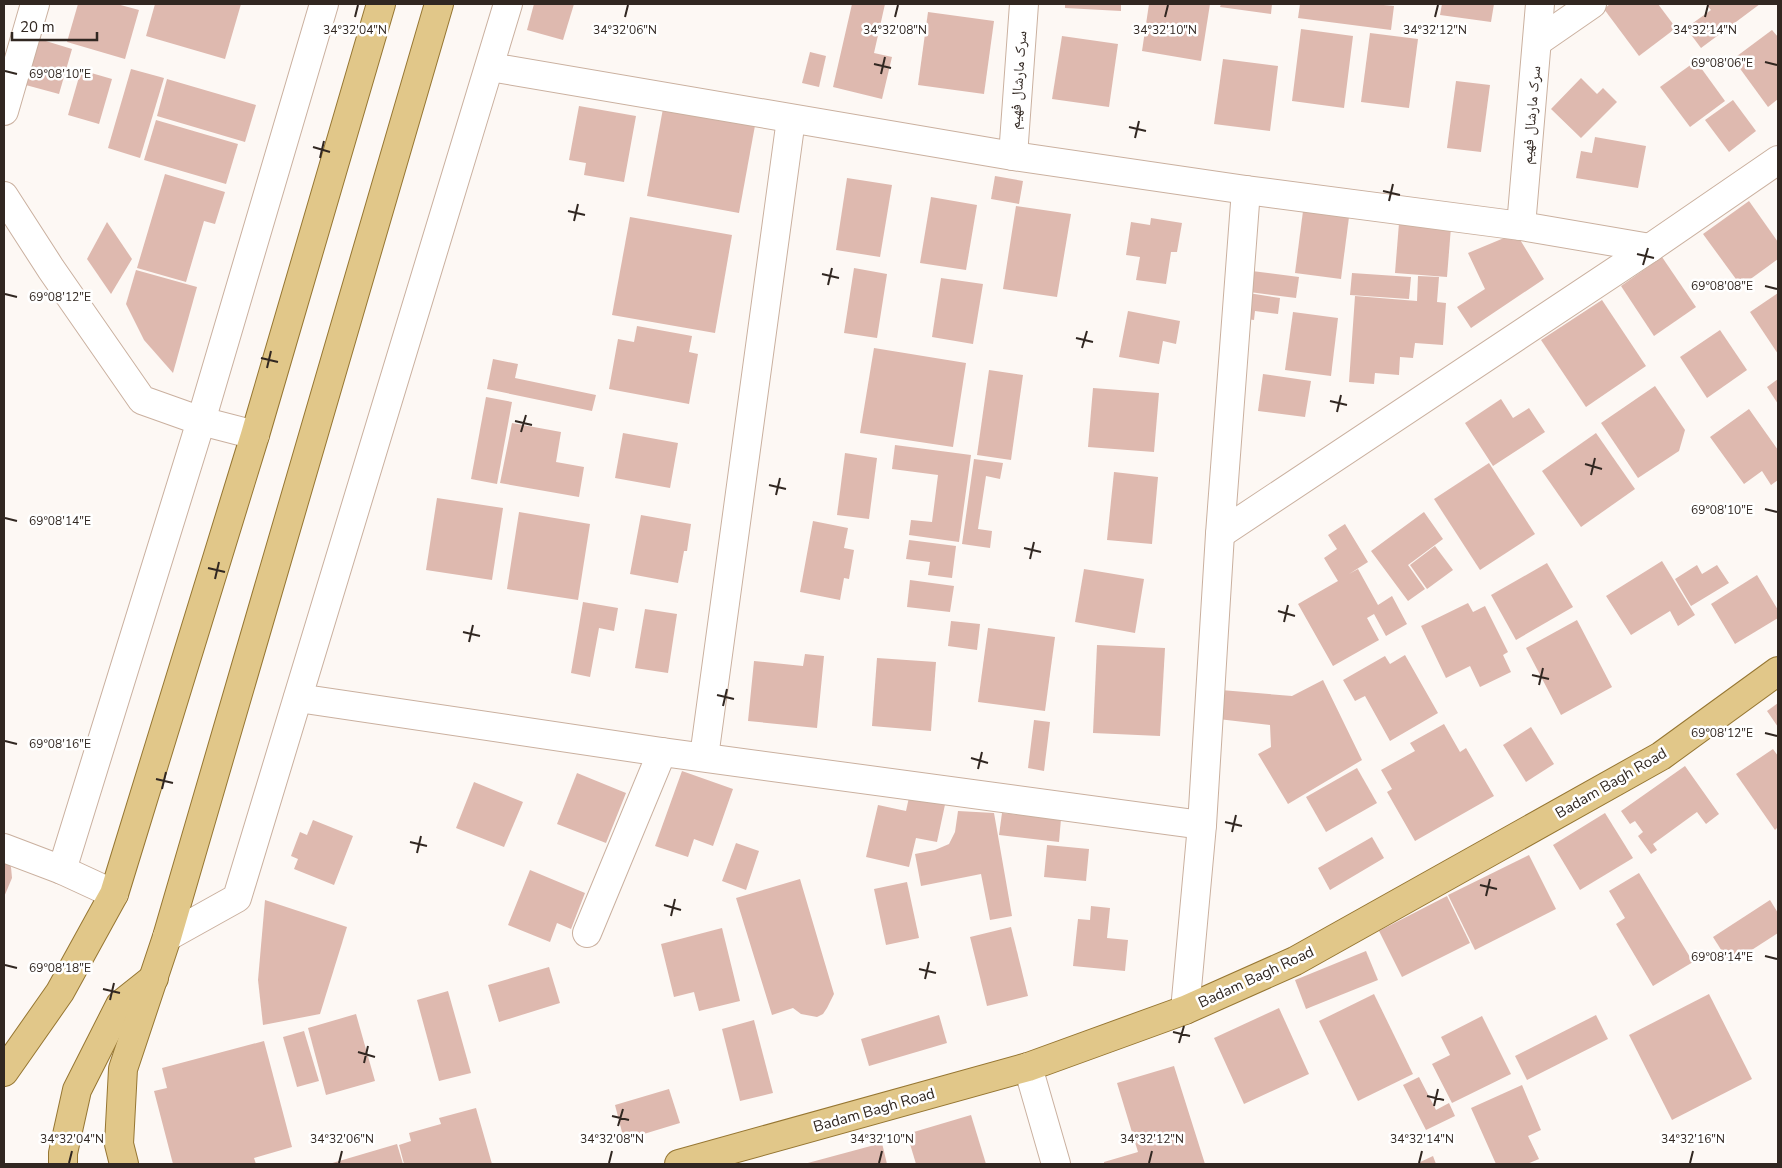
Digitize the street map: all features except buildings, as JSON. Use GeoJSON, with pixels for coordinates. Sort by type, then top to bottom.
{"type":"FeatureCollection","features":[{"type":"Feature","properties":{"kind":"main road"},"geometry":{"type":"LineString","coordinates":[[4,1072],[60,992],[114,894],[255,435],[381,4]]}},
{"type":"Feature","properties":{"kind":"main road"},"geometry":{"type":"LineString","coordinates":[[124,1164],[119,1144],[123,1069],[167,937],[439,4]]}},
{"type":"Feature","properties":{"kind":"main road","name":"Badam Bagh Road"},"geometry":{"type":"LineString","coordinates":[[679,1164],[1028,1066],[1185,1010],[1295,961],[1661,756],[1778,671]]}},
{"type":"Feature","properties":{"kind":"main road"},"geometry":{"type":"LineString","coordinates":[[63,1164],[63,1153],[77,1090],[120,1005],[154,978]]}},
{"type":"Feature","properties":{"kind":"street"},"geometry":{"type":"LineString","coordinates":[[4,111],[34,4]]}},
{"type":"Feature","properties":{"kind":"street"},"geometry":{"type":"LineString","coordinates":[[62,870],[201,421],[324,4]]}},
{"type":"Feature","properties":{"kind":"street"},"geometry":{"type":"LineString","coordinates":[[167,937],[238,898],[508,4]]}},
{"type":"Feature","properties":{"kind":"street","name":"سرک مارشال فهیم"},"geometry":{"type":"LineString","coordinates":[[1013,156],[1024,4]]}},
{"type":"Feature","properties":{"kind":"street","name":"سرک مارشال فهیم"},"geometry":{"type":"LineString","coordinates":[[1521,226],[1540,4]]}},
{"type":"Feature","properties":{"kind":"street"},"geometry":{"type":"LineString","coordinates":[[1538,42],[1592,4]]}},
{"type":"Feature","properties":{"kind":"street"},"geometry":{"type":"LineString","coordinates":[[490,66],[1013,156],[1246,190],[1521,226],[1650,248]]}},
{"type":"Feature","properties":{"kind":"street"},"geometry":{"type":"LineString","coordinates":[[704,757],[791,119]]}},
{"type":"Feature","properties":{"kind":"street"},"geometry":{"type":"LineString","coordinates":[[1220,534],[1650,248],[1778,160]]}},
{"type":"Feature","properties":{"kind":"street"},"geometry":{"type":"LineString","coordinates":[[1185,1010],[1202,825],[1220,534],[1246,190]]}},
{"type":"Feature","properties":{"kind":"street"},"geometry":{"type":"LineString","coordinates":[[4,196],[50,269],[142,400],[201,421],[255,435]]}},
{"type":"Feature","properties":{"kind":"street"},"geometry":{"type":"LineString","coordinates":[[298,698],[662,752],[1202,825]]}},
{"type":"Feature","properties":{"kind":"street"},"geometry":{"type":"LineString","coordinates":[[587,933],[662,752]]}},
{"type":"Feature","properties":{"kind":"street"},"geometry":{"type":"LineString","coordinates":[[4,848],[62,870],[114,894]]}},
{"type":"Feature","properties":{"kind":"street"},"geometry":{"type":"LineString","coordinates":[[1028,1066],[1056,1164]]}}]}
